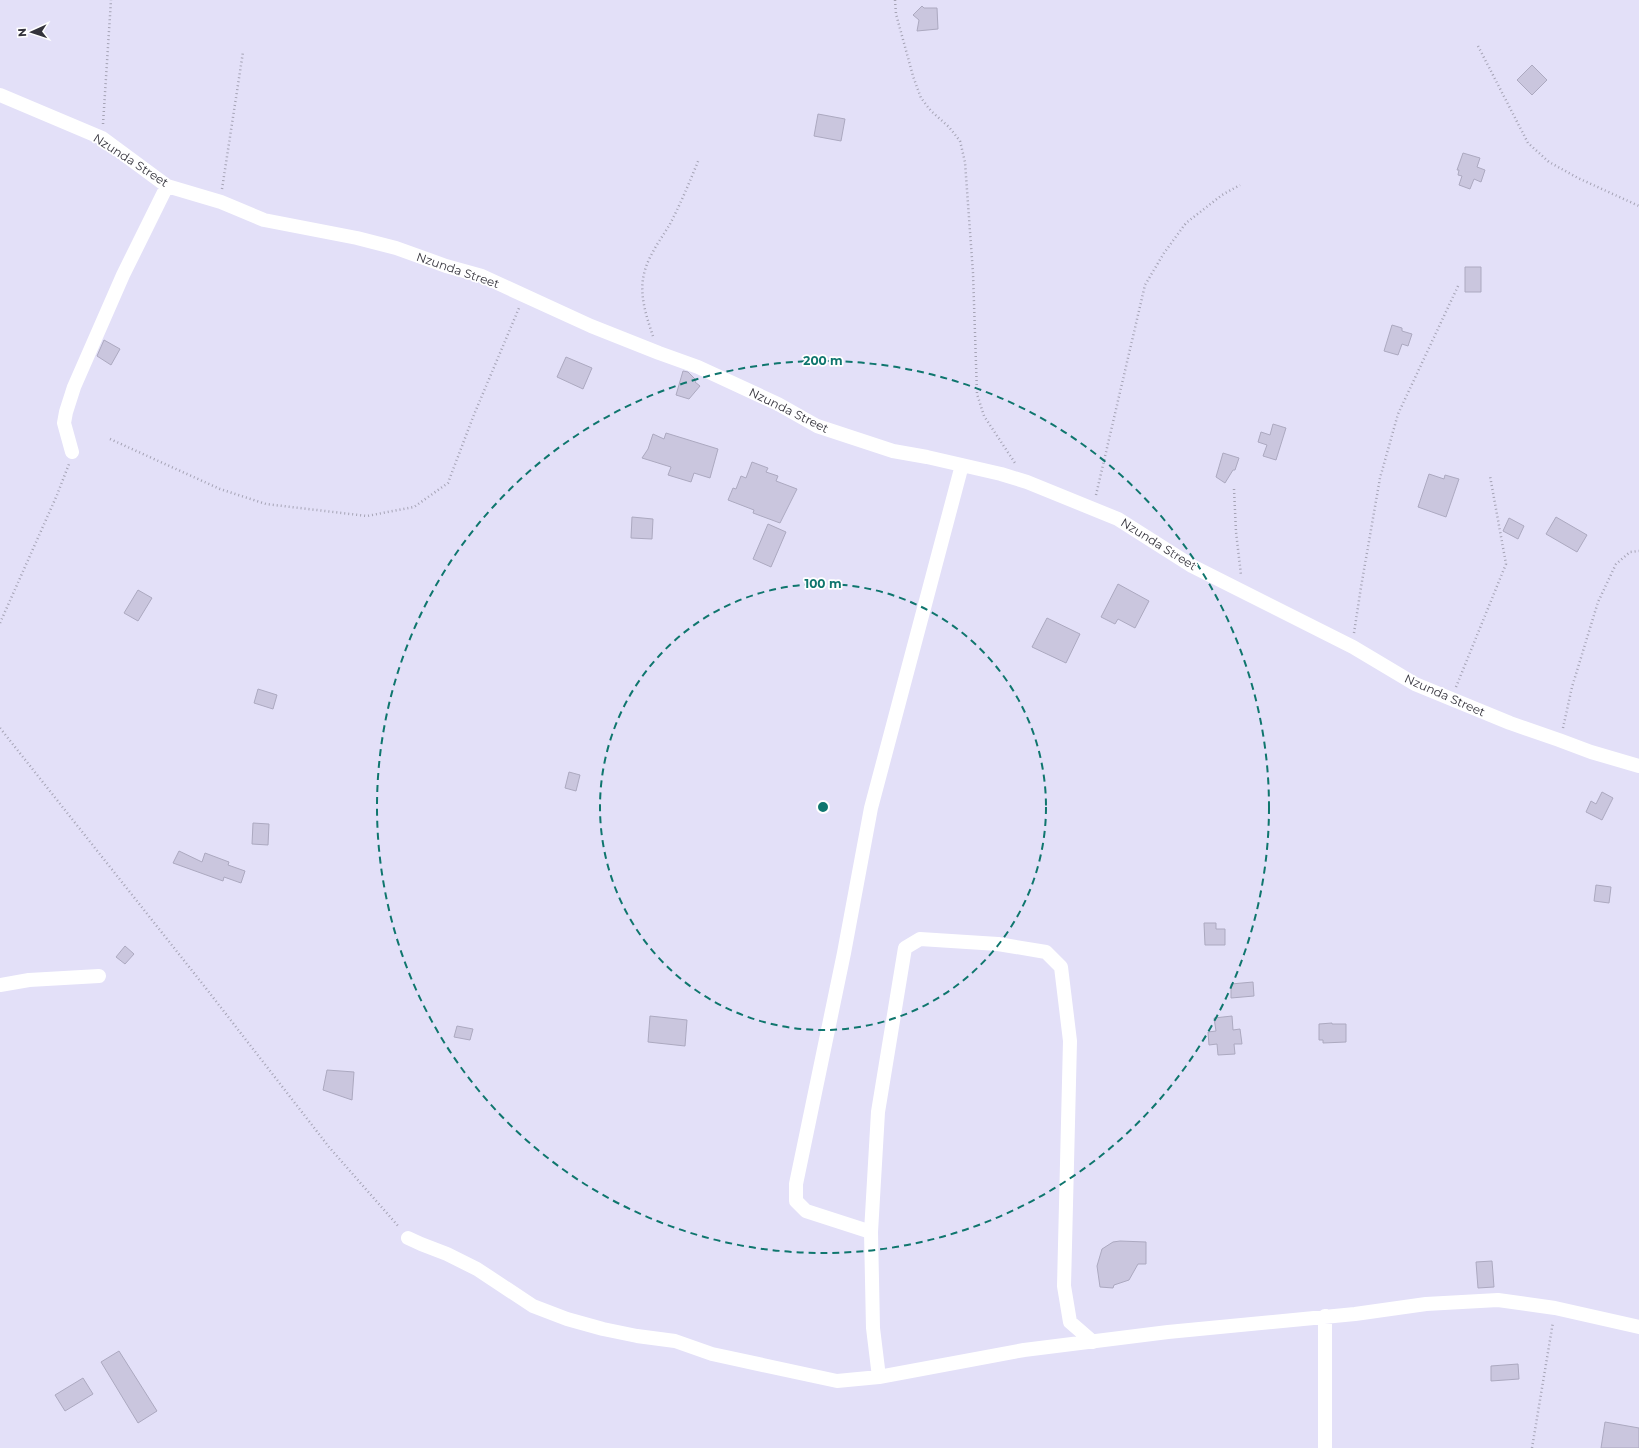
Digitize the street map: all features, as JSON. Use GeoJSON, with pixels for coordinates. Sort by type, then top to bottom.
{"type":"FeatureCollection","features":[{"type":"Feature","properties":{"kind":"street","name":"Nzunda Street"},"geometry":{"type":"LineString","coordinates":[[0,95],[102,138],[167,186],[220,202],[264,220],[357,238],[396,248],[446,266],[482,276],[591,326],[698,367],[736,384],[778,404],[817,426],[893,451],[927,457],[1001,474],[1027,482],[1118,519],[1192,566],[1353,648],[1415,684],[1510,723],[1591,752],[1639,766]]}},
{"type":"Feature","properties":{"kind":"street"},"geometry":{"type":"LineString","coordinates":[[72,452],[64,423],[74,387],[123,275],[167,186]]}},
{"type":"Feature","properties":{"kind":"street"},"geometry":{"type":"LineString","coordinates":[[871,1232],[806,1211],[796,1201],[796,1184],[844,953],[871,808],[962,465]]}},
{"type":"Feature","properties":{"kind":"street"},"geometry":{"type":"LineString","coordinates":[[879,1377],[873,1328],[871,1232],[878,1112],[905,948],[920,939],[998,944],[1046,952],[1061,967],[1070,1041],[1064,1286],[1070,1322],[1093,1342]]}},
{"type":"Feature","properties":{"kind":"street"},"geometry":{"type":"LineString","coordinates":[[0,985],[29,980],[99,976]]}},
{"type":"Feature","properties":{"kind":"street"},"geometry":{"type":"LineString","coordinates":[[408,1238],[447,1254],[477,1269],[533,1306],[567,1319],[603,1329],[675,1342],[712,1354],[837,1381],[879,1377],[1024,1350],[1168,1332],[1355,1314],[1426,1304],[1498,1300],[1556,1308],[1639,1327]]}},
{"type":"Feature","properties":{"kind":"street"},"geometry":{"type":"LineString","coordinates":[[1325,1316],[1325,1448]]}},
{"type":"Feature","properties":{"kind":"path"},"geometry":{"type":"LineString","coordinates":[[102,138],[111,0]]}},
{"type":"Feature","properties":{"kind":"path"},"geometry":{"type":"LineString","coordinates":[[895,0],[896,14],[913,76],[921,98],[931,111],[949,127],[960,141],[965,162],[972,265],[977,394],[984,416],[1027,482]]}},
{"type":"Feature","properties":{"kind":"path"},"geometry":{"type":"LineString","coordinates":[[1478,46],[1528,142],[1549,162],[1578,178],[1639,206]]}},
{"type":"Feature","properties":{"kind":"path"},"geometry":{"type":"LineString","coordinates":[[220,202],[243,52]]}},
{"type":"Feature","properties":{"kind":"path"},"geometry":{"type":"LineString","coordinates":[[659,353],[650,327],[643,297],[643,279],[649,259],[670,224],[700,159]]}},
{"type":"Feature","properties":{"kind":"path"},"geometry":{"type":"LineString","coordinates":[[1093,509],[1146,285],[1164,253],[1186,223],[1222,195],[1240,185]]}},
{"type":"Feature","properties":{"kind":"path"},"geometry":{"type":"LineString","coordinates":[[1353,648],[1361,587],[1380,478],[1398,414],[1459,284]]}},
{"type":"Feature","properties":{"kind":"path"},"geometry":{"type":"LineString","coordinates":[[110,439],[220,489],[266,504],[367,516],[414,507],[448,483],[476,409],[524,295]]}},
{"type":"Feature","properties":{"kind":"path"},"geometry":{"type":"LineString","coordinates":[[0,623],[58,494],[70,462],[72,452]]}},
{"type":"Feature","properties":{"kind":"path"},"geometry":{"type":"LineString","coordinates":[[1451,700],[1506,564],[1490,476]]}},
{"type":"Feature","properties":{"kind":"path"},"geometry":{"type":"LineString","coordinates":[[1234,489],[1236,532],[1243,591]]}},
{"type":"Feature","properties":{"kind":"path"},"geometry":{"type":"LineString","coordinates":[[1559,740],[1572,687],[1598,602],[1616,564],[1630,552],[1639,551]]}},
{"type":"Feature","properties":{"kind":"path"},"geometry":{"type":"LineString","coordinates":[[0,728],[149,915],[329,1147],[408,1238]]}},
{"type":"Feature","properties":{"kind":"path"},"geometry":{"type":"LineString","coordinates":[[1532,1448],[1556,1308]]}},
{"type":"Feature","properties":{"kind":"building"},"geometry":{"type":"Polygon","coordinates":[[[922,6],[924,8],[937,8],[938,29],[917,31],[919,20],[913,15],[922,6]]]}},
{"type":"Feature","properties":{"kind":"building"},"geometry":{"type":"Polygon","coordinates":[[[1532,65],[1547,80],[1532,95],[1517,80],[1532,65]]]}},
{"type":"Feature","properties":{"kind":"building"},"geometry":{"type":"Polygon","coordinates":[[[818,114],[845,119],[841,141],[814,136],[818,114]]]}},
{"type":"Feature","properties":{"kind":"building"},"geometry":{"type":"Polygon","coordinates":[[[1463,153],[1480,158],[1477,167],[1485,170],[1481,182],[1474,179],[1470,189],[1459,185],[1462,176],[1458,175],[1459,170],[1457,170],[1463,153]]]}},
{"type":"Feature","properties":{"kind":"building"},"geometry":{"type":"Polygon","coordinates":[[[1465,267],[1481,267],[1481,292],[1465,292],[1465,267]]]}},
{"type":"Feature","properties":{"kind":"building"},"geometry":{"type":"Polygon","coordinates":[[[1392,325],[1402,328],[1402,331],[1412,334],[1408,346],[1402,344],[1398,355],[1384,351],[1392,325]]]}},
{"type":"Feature","properties":{"kind":"building"},"geometry":{"type":"Polygon","coordinates":[[[104,340],[120,349],[111,365],[97,356],[104,340]]]}},
{"type":"Feature","properties":{"kind":"building"},"geometry":{"type":"Polygon","coordinates":[[[566,357],[592,368],[583,389],[557,377],[566,357]]]}},
{"type":"Feature","properties":{"kind":"building"},"geometry":{"type":"Polygon","coordinates":[[[683,371],[688,372],[700,386],[689,399],[676,395],[683,371]]]}},
{"type":"Feature","properties":{"kind":"building"},"geometry":{"type":"Polygon","coordinates":[[[1273,424],[1286,428],[1276,460],[1263,456],[1267,445],[1258,442],[1261,432],[1270,435],[1273,424]]]}},
{"type":"Feature","properties":{"kind":"building"},"geometry":{"type":"Polygon","coordinates":[[[666,433],[718,449],[710,478],[694,473],[691,482],[668,475],[671,467],[642,458],[648,449],[653,434],[664,439],[666,433]]]}},
{"type":"Feature","properties":{"kind":"building"},"geometry":{"type":"Polygon","coordinates":[[[1223,453],[1239,458],[1235,470],[1233,470],[1225,483],[1216,477],[1223,453]]]}},
{"type":"Feature","properties":{"kind":"building"},"geometry":{"type":"Polygon","coordinates":[[[752,462],[768,468],[766,472],[778,476],[776,481],[797,489],[780,523],[753,513],[754,510],[728,500],[733,488],[736,489],[741,476],[746,478],[752,462]]]}},
{"type":"Feature","properties":{"kind":"building"},"geometry":{"type":"Polygon","coordinates":[[[1429,474],[1444,479],[1445,475],[1459,479],[1446,517],[1418,507],[1429,474]]]}},
{"type":"Feature","properties":{"kind":"building"},"geometry":{"type":"Polygon","coordinates":[[[632,517],[653,519],[652,539],[631,538],[632,517]]]}},
{"type":"Feature","properties":{"kind":"building"},"geometry":{"type":"Polygon","coordinates":[[[1556,517],[1587,535],[1577,552],[1546,534],[1556,517]]]}},
{"type":"Feature","properties":{"kind":"building"},"geometry":{"type":"Polygon","coordinates":[[[1509,518],[1524,526],[1518,539],[1503,531],[1509,518]]]}},
{"type":"Feature","properties":{"kind":"building"},"geometry":{"type":"Polygon","coordinates":[[[768,524],[786,532],[771,567],[753,559],[768,524]]]}},
{"type":"Feature","properties":{"kind":"building"},"geometry":{"type":"Polygon","coordinates":[[[1118,584],[1149,601],[1135,628],[1118,619],[1115,624],[1101,617],[1118,584]]]}},
{"type":"Feature","properties":{"kind":"building"},"geometry":{"type":"Polygon","coordinates":[[[138,590],[152,598],[138,621],[124,613],[138,590]]]}},
{"type":"Feature","properties":{"kind":"building"},"geometry":{"type":"Polygon","coordinates":[[[1047,618],[1080,634],[1066,663],[1032,647],[1047,618]]]}},
{"type":"Feature","properties":{"kind":"building"},"geometry":{"type":"Polygon","coordinates":[[[258,689],[277,695],[273,709],[254,703],[258,689]]]}},
{"type":"Feature","properties":{"kind":"building"},"geometry":{"type":"Polygon","coordinates":[[[569,772],[580,775],[576,791],[565,788],[569,772]]]}},
{"type":"Feature","properties":{"kind":"building"},"geometry":{"type":"Polygon","coordinates":[[[1602,792],[1613,798],[1602,820],[1586,812],[1591,801],[1596,804],[1602,792]]]}},
{"type":"Feature","properties":{"kind":"building"},"geometry":{"type":"Polygon","coordinates":[[[253,823],[269,824],[268,845],[252,844],[253,823]]]}},
{"type":"Feature","properties":{"kind":"building"},"geometry":{"type":"Polygon","coordinates":[[[179,851],[202,862],[205,853],[229,862],[228,865],[245,871],[241,883],[224,877],[223,881],[173,863],[179,851]]]}},
{"type":"Feature","properties":{"kind":"building"},"geometry":{"type":"Polygon","coordinates":[[[1596,885],[1611,887],[1609,903],[1594,901],[1596,885]]]}},
{"type":"Feature","properties":{"kind":"building"},"geometry":{"type":"Polygon","coordinates":[[[1204,923],[1216,923],[1216,929],[1225,929],[1225,945],[1205,945],[1204,923]]]}},
{"type":"Feature","properties":{"kind":"building"},"geometry":{"type":"Polygon","coordinates":[[[125,946],[134,954],[125,964],[116,957],[125,946]]]}},
{"type":"Feature","properties":{"kind":"building"},"geometry":{"type":"Polygon","coordinates":[[[1253,982],[1254,996],[1231,998],[1231,984],[1253,982]]]}},
{"type":"Feature","properties":{"kind":"building"},"geometry":{"type":"Polygon","coordinates":[[[650,1016],[687,1020],[685,1046],[648,1042],[650,1016]]]}},
{"type":"Feature","properties":{"kind":"building"},"geometry":{"type":"Polygon","coordinates":[[[1232,1016],[1233,1030],[1240,1029],[1242,1044],[1234,1044],[1235,1054],[1218,1055],[1217,1044],[1209,1045],[1208,1032],[1216,1031],[1214,1018],[1232,1016]]]}},
{"type":"Feature","properties":{"kind":"building"},"geometry":{"type":"Polygon","coordinates":[[[1319,1024],[1346,1024],[1346,1042],[1323,1043],[1323,1040],[1319,1040],[1319,1024]]]}},
{"type":"Feature","properties":{"kind":"building"},"geometry":{"type":"Polygon","coordinates":[[[457,1026],[473,1029],[470,1040],[454,1037],[457,1026]]]}},
{"type":"Feature","properties":{"kind":"building"},"geometry":{"type":"Polygon","coordinates":[[[327,1070],[354,1072],[352,1100],[323,1090],[327,1070]]]}},
{"type":"Feature","properties":{"kind":"building"},"geometry":{"type":"Polygon","coordinates":[[[1113,1242],[1146,1242],[1146,1264],[1138,1264],[1129,1280],[1114,1285],[1113,1288],[1100,1287],[1097,1266],[1102,1249],[1113,1242]]]}},
{"type":"Feature","properties":{"kind":"building"},"geometry":{"type":"Polygon","coordinates":[[[1492,1261],[1494,1287],[1478,1288],[1476,1262],[1492,1261]]]}},
{"type":"Feature","properties":{"kind":"building"},"geometry":{"type":"Polygon","coordinates":[[[119,1351],[157,1411],[138,1423],[101,1362],[119,1351]]]}},
{"type":"Feature","properties":{"kind":"building"},"geometry":{"type":"Polygon","coordinates":[[[1518,1364],[1519,1379],[1491,1381],[1491,1366],[1518,1364]]]}},
{"type":"Feature","properties":{"kind":"building"},"geometry":{"type":"Polygon","coordinates":[[[83,1378],[93,1394],[65,1411],[55,1395],[83,1378]]]}},
{"type":"Feature","properties":{"kind":"building"},"geometry":{"type":"Polygon","coordinates":[[[1605,1422],[1639,1428],[1639,1448],[1601,1448],[1605,1422]]]}}]}
